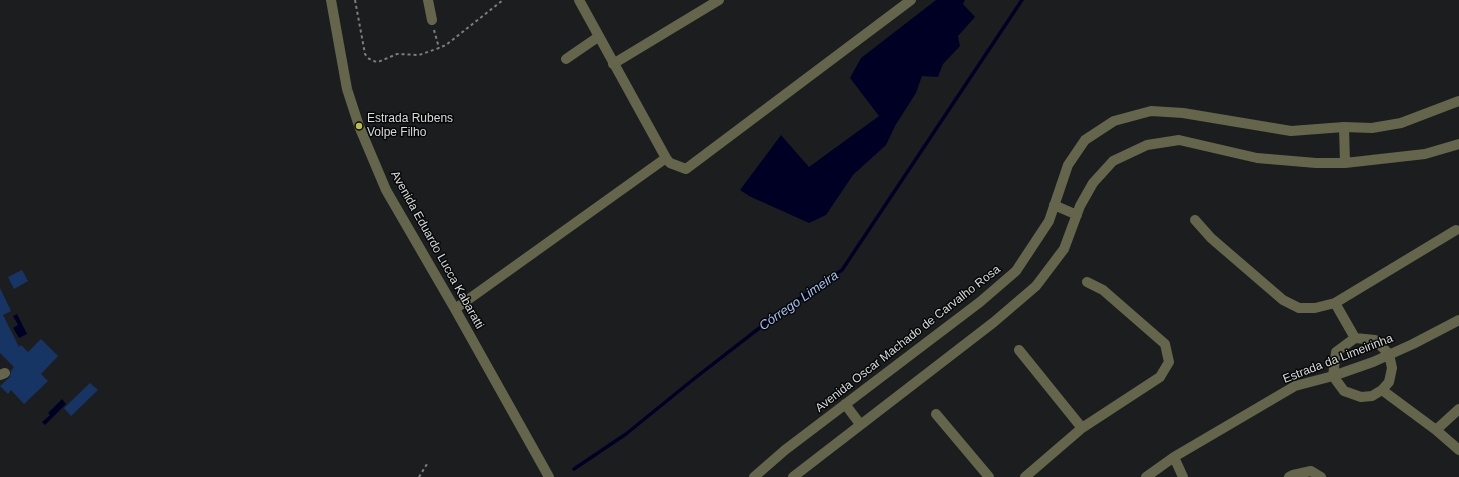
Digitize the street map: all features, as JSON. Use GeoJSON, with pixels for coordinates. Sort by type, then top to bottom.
{"type":"FeatureCollection","features":[{"type":"Feature","properties":{"kind":"street","name":"Avenida Eduardo Lucca Kabaratti"},"geometry":{"type":"LineString","coordinates":[[331,0],[347,89],[359,126],[386,190],[455,309],[549,477]]}},
{"type":"Feature","properties":{"kind":"street"},"geometry":{"type":"LineString","coordinates":[[428,0],[432,20]]}},
{"type":"Feature","properties":{"kind":"street"},"geometry":{"type":"LineString","coordinates":[[579,0],[598,37],[666,158],[670,163],[686,168],[911,0]]}},
{"type":"Feature","properties":{"kind":"street"},"geometry":{"type":"LineString","coordinates":[[613,64],[719,0]]}},
{"type":"Feature","properties":{"kind":"street"},"geometry":{"type":"LineString","coordinates":[[566,59],[598,37]]}},
{"type":"Feature","properties":{"kind":"street","name":"Avenida Oscar Machado de Carvalho Rosa"},"geometry":{"type":"LineString","coordinates":[[754,477],[785,450],[980,302],[1016,271],[1049,221],[1068,165],[1085,140],[1114,121],[1151,111],[1183,113],[1291,131],[1344,127],[1372,128],[1401,123],[1459,102]]}},
{"type":"Feature","properties":{"kind":"street"},"geometry":{"type":"LineString","coordinates":[[1344,127],[1345,163]]}},
{"type":"Feature","properties":{"kind":"street"},"geometry":{"type":"LineString","coordinates":[[793,477],[994,322],[1036,286],[1064,249],[1077,215],[1093,183],[1112,161],[1146,145],[1179,140],[1257,158],[1316,163],[1345,163],[1425,154],[1459,144]]}},
{"type":"Feature","properties":{"kind":"street"},"geometry":{"type":"LineString","coordinates":[[455,309],[666,158]]}},
{"type":"Feature","properties":{"kind":"street"},"geometry":{"type":"LineString","coordinates":[[1054,206],[1077,215]]}},
{"type":"Feature","properties":{"kind":"street"},"geometry":{"type":"LineString","coordinates":[[1195,220],[1211,238],[1283,300],[1299,308],[1315,308],[1335,303],[1456,230]]}},
{"type":"Feature","properties":{"kind":"street"},"geometry":{"type":"LineString","coordinates":[[1025,477],[1082,428],[1160,377],[1169,362],[1164,344],[1103,290],[1087,282]]}},
{"type":"Feature","properties":{"kind":"street"},"geometry":{"type":"LineString","coordinates":[[1335,303],[1355,338]]}},
{"type":"Feature","properties":{"kind":"street","name":"Estrada da Limeirinha"},"geometry":{"type":"LineString","coordinates":[[1146,477],[1174,457],[1295,386],[1333,376],[1373,362],[1413,344],[1459,320]]}},
{"type":"Feature","properties":{"kind":"street"},"geometry":{"type":"LineString","coordinates":[[1355,338],[1375,340],[1389,354],[1392,368],[1389,382],[1382,390],[1372,396],[1361,398],[1344,391],[1333,376],[1336,352],[1355,338]]}},
{"type":"Feature","properties":{"kind":"street"},"geometry":{"type":"LineString","coordinates":[[1020,350],[1082,428]]}},
{"type":"Feature","properties":{"kind":"street"},"geometry":{"type":"LineString","coordinates":[[1382,390],[1436,430],[1459,450]]}},
{"type":"Feature","properties":{"kind":"street"},"geometry":{"type":"LineString","coordinates":[[845,404],[860,424]]}},
{"type":"Feature","properties":{"kind":"street"},"geometry":{"type":"LineString","coordinates":[[1436,430],[1459,409]]}},
{"type":"Feature","properties":{"kind":"street"},"geometry":{"type":"LineString","coordinates":[[936,414],[989,477]]}},
{"type":"Feature","properties":{"kind":"street"},"geometry":{"type":"LineString","coordinates":[[1174,457],[1183,477]]}},
{"type":"Feature","properties":{"kind":"street"},"geometry":{"type":"LineString","coordinates":[[1289,477],[1293,474],[1311,471],[1321,477]]}},
{"type":"Feature","properties":{"kind":"path"},"geometry":{"type":"LineString","coordinates":[[355,0],[362,48],[368,58],[378,62],[397,54],[419,55],[446,45],[503,0]]}},
{"type":"Feature","properties":{"kind":"path"},"geometry":{"type":"LineString","coordinates":[[432,20],[439,48]]}},
{"type":"Feature","properties":{"kind":"path"},"geometry":{"type":"LineString","coordinates":[[419,477],[427,464]]}},
{"type":"Feature","properties":{"kind":"water"},"geometry":{"type":"Polygon","coordinates":[[[936,0],[965,0],[963,4],[975,17],[958,36],[960,46],[943,64],[938,77],[922,76],[916,93],[895,126],[886,145],[853,175],[826,215],[809,223],[749,196],[740,190],[781,135],[809,167],[879,116],[850,78],[861,58],[936,0]]]}},
{"type":"Feature","properties":{"kind":"water"},"geometry":{"type":"Polygon","coordinates":[[[17,314],[27,334],[19,338],[13,328],[18,325],[13,316],[17,314]]]}},
{"type":"Feature","properties":{"kind":"water"},"geometry":{"type":"Polygon","coordinates":[[[62,399],[66,404],[45,425],[42,422],[50,415],[48,413],[62,399]]]}},
{"type":"Feature","properties":{"kind":"building"},"geometry":{"type":"Polygon","coordinates":[[[22,270],[28,281],[14,289],[8,277],[22,270]]]}},
{"type":"Feature","properties":{"kind":"building"},"geometry":{"type":"Polygon","coordinates":[[[0,288],[11,311],[3,315],[19,347],[21,345],[28,352],[41,339],[58,356],[41,374],[48,381],[24,404],[11,390],[8,394],[0,386],[10,377],[11,371],[14,367],[0,353],[0,288]]]}},
{"type":"Feature","properties":{"kind":"building"},"geometry":{"type":"Polygon","coordinates":[[[90,383],[98,390],[71,416],[64,408],[90,383]]]}},
{"type":"Feature","properties":{"kind":"waterway","name":"Córrego Limeira"},"geometry":{"type":"LineString","coordinates":[[574,469],[626,434],[780,312],[842,270],[1022,0]]}},
{"type":"Feature","properties":{"kind":"place","name":"Estrada Rubens Volpe Filho"},"geometry":{"type":"Point","coordinates":[359,126]}}]}
